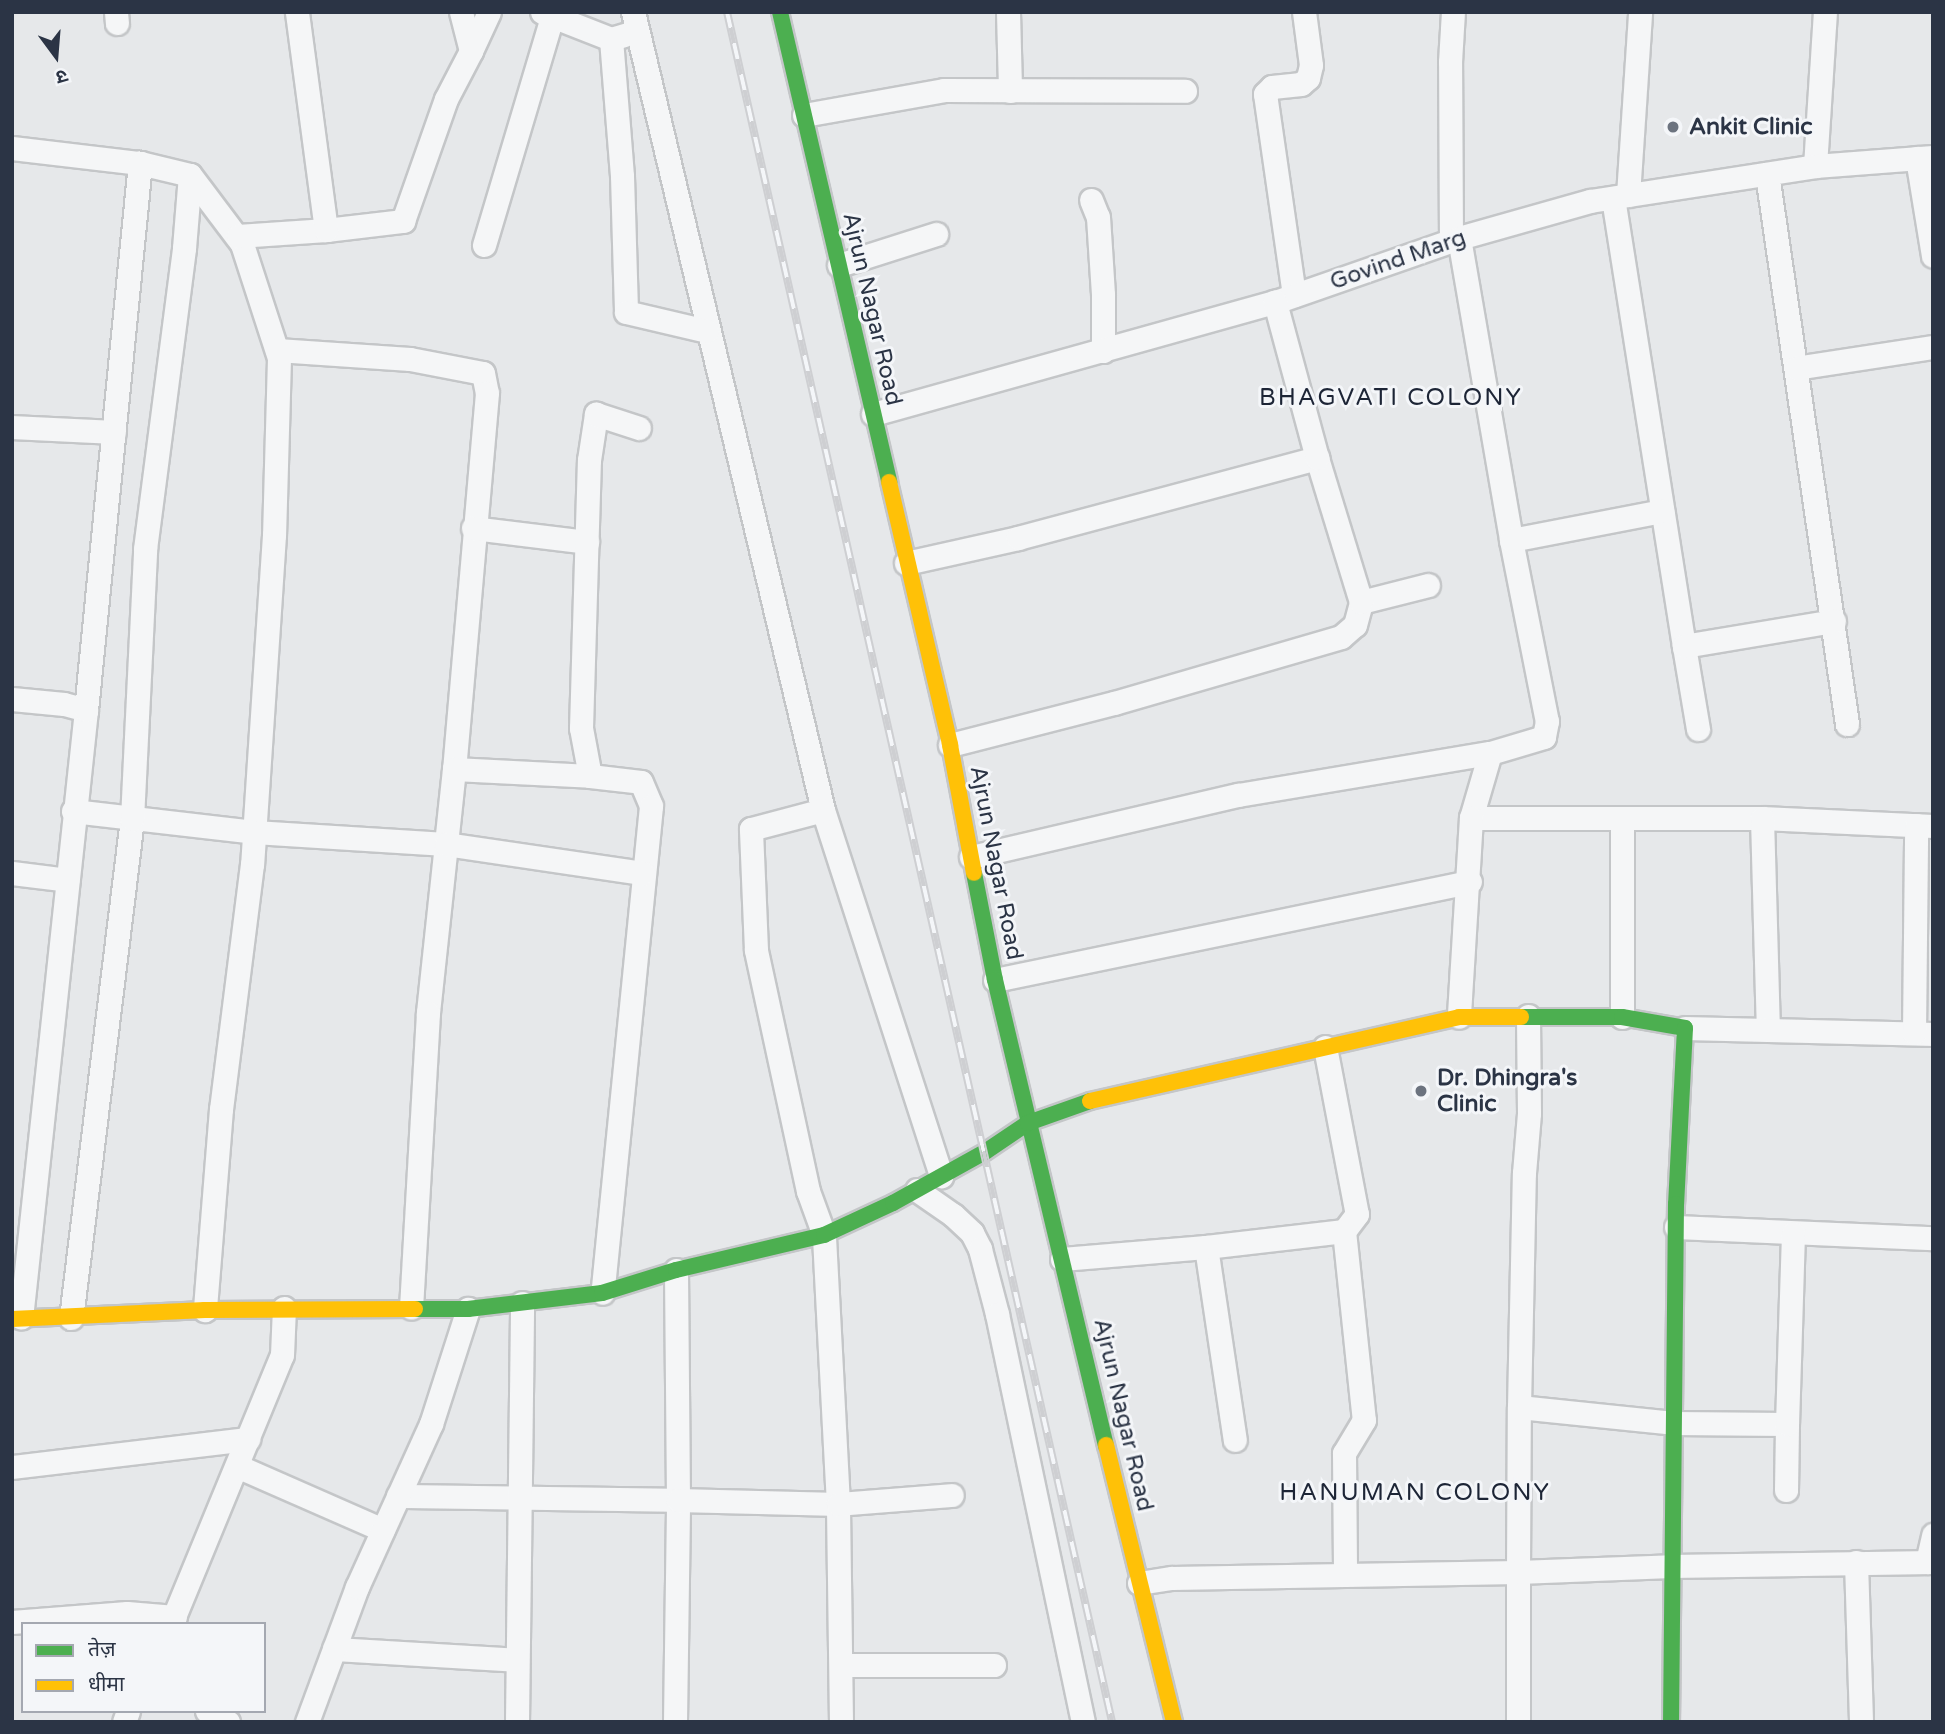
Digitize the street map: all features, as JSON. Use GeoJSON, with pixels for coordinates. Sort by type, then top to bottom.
{"type":"FeatureCollection","features":[{"type":"Feature","properties":{"kind":"street"},"geometry":{"type":"LineString","coordinates":[[297,12],[326,230]]}},
{"type":"Feature","properties":{"kind":"street"},"geometry":{"type":"LineString","coordinates":[[461,12],[471,51]]}},
{"type":"Feature","properties":{"kind":"street"},"geometry":{"type":"LineString","coordinates":[[237,236],[403,221],[446,99],[489,12]]}},
{"type":"Feature","properties":{"kind":"street","name":"Ajrun Nagar Road"},"geometry":{"type":"LineString","coordinates":[[779,12],[950,745],[995,980],[1028,1123],[1174,1722]]}},
{"type":"Feature","properties":{"kind":"street"},"geometry":{"type":"LineString","coordinates":[[1008,12],[1010,91]]}},
{"type":"Feature","properties":{"kind":"street"},"geometry":{"type":"LineString","coordinates":[[950,745],[1114,703],[1341,637],[1355,625],[1361,602],[1317,458],[1285,298],[1265,94],[1272,86],[1301,84],[1308,78],[1311,65],[1304,12]]}},
{"type":"Feature","properties":{"kind":"street"},"geometry":{"type":"LineString","coordinates":[[971,857],[1238,795],[1490,753],[1544,737],[1547,720],[1455,239],[1450,62],[1453,12]]}},
{"type":"Feature","properties":{"kind":"street"},"geometry":{"type":"LineString","coordinates":[[1640,12],[1620,196],[1662,511],[1698,729]]}},
{"type":"Feature","properties":{"kind":"street"},"geometry":{"type":"LineString","coordinates":[[1815,166],[1825,12]]}},
{"type":"Feature","properties":{"kind":"street"},"geometry":{"type":"LineString","coordinates":[[484,245],[547,14],[611,38]]}},
{"type":"Feature","properties":{"kind":"street"},"geometry":{"type":"LineString","coordinates":[[611,38],[635,22],[823,810],[941,1176]]}},
{"type":"Feature","properties":{"kind":"street"},"geometry":{"type":"LineString","coordinates":[[611,38],[622,176],[626,312],[707,331]]}},
{"type":"Feature","properties":{"kind":"street"},"geometry":{"type":"LineString","coordinates":[[804,115],[944,89],[1185,91]]}},
{"type":"Feature","properties":{"kind":"street"},"geometry":{"type":"LineString","coordinates":[[12,148],[140,163],[190,175],[237,236],[279,358],[274,535],[254,832],[221,1109],[205,1310]]}},
{"type":"Feature","properties":{"kind":"street"},"geometry":{"type":"LineString","coordinates":[[1925,158],[1933,256]]}},
{"type":"Feature","properties":{"kind":"street","name":"Govind Marg"},"geometry":{"type":"LineString","coordinates":[[873,414],[1285,298],[1455,239],[1620,196],[1815,166],[1925,158]]}},
{"type":"Feature","properties":{"kind":"street"},"geometry":{"type":"LineString","coordinates":[[140,163],[68,880],[17,1319],[284,1308],[468,1309],[602,1293],[676,1270],[824,1235],[917,1190],[1028,1123],[1097,1098],[1459,1017],[1622,1017],[1685,1028],[1923,1033],[1924,826],[1762,818],[1471,818]]}},
{"type":"Feature","properties":{"kind":"street"},"geometry":{"type":"LineString","coordinates":[[1767,174],[1847,724]]}},
{"type":"Feature","properties":{"kind":"street"},"geometry":{"type":"LineString","coordinates":[[71,1318],[132,819],[145,549],[184,248],[190,175]]}},
{"type":"Feature","properties":{"kind":"street"},"geometry":{"type":"LineString","coordinates":[[1091,200],[1098,217],[1101,257],[1102,351]]}},
{"type":"Feature","properties":{"kind":"street"},"geometry":{"type":"LineString","coordinates":[[839,265],[936,234]]}},
{"type":"Feature","properties":{"kind":"street"},"geometry":{"type":"LineString","coordinates":[[1796,368],[1933,347]]}},
{"type":"Feature","properties":{"kind":"street"},"geometry":{"type":"LineString","coordinates":[[277,350],[411,359],[483,373],[487,393],[473,528],[454,769],[428,1013],[411,1308]]}},
{"type":"Feature","properties":{"kind":"street"},"geometry":{"type":"LineString","coordinates":[[590,776],[581,728],[589,460],[596,415],[639,428]]}},
{"type":"Feature","properties":{"kind":"street"},"geometry":{"type":"LineString","coordinates":[[12,427],[114,432]]}},
{"type":"Feature","properties":{"kind":"street"},"geometry":{"type":"LineString","coordinates":[[906,563],[1018,538],[1317,458]]}},
{"type":"Feature","properties":{"kind":"street"},"geometry":{"type":"LineString","coordinates":[[1511,540],[1662,511]]}},
{"type":"Feature","properties":{"kind":"street"},"geometry":{"type":"LineString","coordinates":[[473,528],[587,542]]}},
{"type":"Feature","properties":{"kind":"street"},"geometry":{"type":"LineString","coordinates":[[1361,602],[1427,585]]}},
{"type":"Feature","properties":{"kind":"street"},"geometry":{"type":"LineString","coordinates":[[1684,646],[1833,621]]}},
{"type":"Feature","properties":{"kind":"street"},"geometry":{"type":"LineString","coordinates":[[12,699],[64,704],[86,710]]}},
{"type":"Feature","properties":{"kind":"street"},"geometry":{"type":"LineString","coordinates":[[1459,1017],[1470,882],[1471,818],[1490,753]]}},
{"type":"Feature","properties":{"kind":"street"},"geometry":{"type":"LineString","coordinates":[[454,769],[590,776],[641,782],[651,806],[602,1293]]}},
{"type":"Feature","properties":{"kind":"street"},"geometry":{"type":"LineString","coordinates":[[823,810],[751,828],[756,950],[808,1191],[824,1235],[838,1504],[841,1722]]}},
{"type":"Feature","properties":{"kind":"street"},"geometry":{"type":"LineString","coordinates":[[73,811],[254,832],[446,844],[643,873]]}},
{"type":"Feature","properties":{"kind":"street"},"geometry":{"type":"LineString","coordinates":[[1622,818],[1622,1017]]}},
{"type":"Feature","properties":{"kind":"street"},"geometry":{"type":"LineString","coordinates":[[1762,818],[1768,1030]]}},
{"type":"Feature","properties":{"kind":"street"},"geometry":{"type":"LineString","coordinates":[[12,873],[68,880]]}},
{"type":"Feature","properties":{"kind":"street"},"geometry":{"type":"LineString","coordinates":[[995,980],[1470,882]]}},
{"type":"Feature","properties":{"kind":"street"},"geometry":{"type":"LineString","coordinates":[[1518,1722],[1518,1407],[1524,1173],[1529,1113],[1528,1016]]}},
{"type":"Feature","properties":{"kind":"street"},"geometry":{"type":"LineString","coordinates":[[1671,1722],[1676,1227],[1685,1028]]}},
{"type":"Feature","properties":{"kind":"street"},"geometry":{"type":"LineString","coordinates":[[1325,1047],[1357,1214],[1344,1231],[1364,1420],[1344,1453],[1345,1575]]}},
{"type":"Feature","properties":{"kind":"street"},"geometry":{"type":"LineString","coordinates":[[917,1190],[953,1214],[972,1233],[980,1249],[1000,1328],[1083,1722]]}},
{"type":"Feature","properties":{"kind":"street"},"geometry":{"type":"LineString","coordinates":[[1676,1227],[1933,1238]]}},
{"type":"Feature","properties":{"kind":"street"},"geometry":{"type":"LineString","coordinates":[[1062,1259],[1206,1247],[1344,1231]]}},
{"type":"Feature","properties":{"kind":"street"},"geometry":{"type":"LineString","coordinates":[[1786,1490],[1793,1233]]}},
{"type":"Feature","properties":{"kind":"street"},"geometry":{"type":"LineString","coordinates":[[1206,1247],[1235,1440]]}},
{"type":"Feature","properties":{"kind":"street"},"geometry":{"type":"LineString","coordinates":[[675,1722],[678,1500],[676,1270]]}},
{"type":"Feature","properties":{"kind":"street"},"geometry":{"type":"LineString","coordinates":[[517,1722],[522,1303]]}},
{"type":"Feature","properties":{"kind":"street"},"geometry":{"type":"LineString","coordinates":[[12,1622],[127,1613],[173,1620],[282,1355],[284,1308]]}},
{"type":"Feature","properties":{"kind":"street"},"geometry":{"type":"LineString","coordinates":[[307,1722],[383,1530],[431,1424],[468,1309]]}},
{"type":"Feature","properties":{"kind":"street"},"geometry":{"type":"LineString","coordinates":[[1518,1407],[1673,1423],[1787,1424]]}},
{"type":"Feature","properties":{"kind":"street"},"geometry":{"type":"LineString","coordinates":[[12,1467],[248,1440]]}},
{"type":"Feature","properties":{"kind":"street"},"geometry":{"type":"LineString","coordinates":[[237,1466],[383,1530]]}},
{"type":"Feature","properties":{"kind":"street"},"geometry":{"type":"LineString","coordinates":[[398,1496],[838,1504],[952,1495]]}},
{"type":"Feature","properties":{"kind":"street"},"geometry":{"type":"LineString","coordinates":[[1139,1583],[1172,1578],[1930,1562],[1933,1535]]}},
{"type":"Feature","properties":{"kind":"street"},"geometry":{"type":"LineString","coordinates":[[1856,1562],[1861,1722]]}},
{"type":"Feature","properties":{"kind":"street"},"geometry":{"type":"LineString","coordinates":[[334,1649],[517,1660]]}},
{"type":"Feature","properties":{"kind":"street"},"geometry":{"type":"LineString","coordinates":[[841,1665],[994,1665]]}},
{"type":"Feature","properties":{"kind":"street"},"geometry":{"type":"LineString","coordinates":[[211,1713],[228,1722]]}},
{"type":"Feature","properties":{"kind":"railway"},"geometry":{"type":"LineString","coordinates":[[727,12],[1112,1722]]}},
{"type":"Feature","properties":{"kind":"traffic: fast"},"geometry":{"type":"LineString","coordinates":[[780,12],[889,482]]}},
{"type":"Feature","properties":{"kind":"traffic: fast"},"geometry":{"type":"LineString","coordinates":[[974,873],[995,980],[1106,1445]]}},
{"type":"Feature","properties":{"kind":"traffic: fast"},"geometry":{"type":"LineString","coordinates":[[1521,1017],[1622,1017],[1685,1028],[1676,1204],[1671,1722]]}},
{"type":"Feature","properties":{"kind":"traffic: fast"},"geometry":{"type":"LineString","coordinates":[[415,1309],[468,1309],[602,1293],[676,1270],[824,1235],[893,1203],[985,1152],[1028,1123],[1090,1101]]}},
{"type":"Feature","properties":{"kind":"traffic: slow"},"geometry":{"type":"LineString","coordinates":[[889,482],[950,745],[974,873]]}},
{"type":"Feature","properties":{"kind":"traffic: slow"},"geometry":{"type":"LineString","coordinates":[[1090,1101],[1459,1017],[1521,1017]]}},
{"type":"Feature","properties":{"kind":"traffic: slow"},"geometry":{"type":"LineString","coordinates":[[12,1319],[205,1310],[415,1309]]}},
{"type":"Feature","properties":{"kind":"traffic: slow"},"geometry":{"type":"LineString","coordinates":[[1106,1445],[1174,1722]]}},
{"type":"Feature","properties":{"kind":"place","name":"Ankit Clinic"},"geometry":{"type":"Point","coordinates":[1673,127]}},
{"type":"Feature","properties":{"kind":"place","name":"Dr. Dhingra's Clinic"},"geometry":{"type":"Point","coordinates":[1421,1091]}},
{"type":"Feature","properties":{"kind":"district","name":"BHAGVATI COLONY"},"geometry":{"type":"Point","coordinates":[1391,398]}},
{"type":"Feature","properties":{"kind":"district","name":"HANUMAN COLONY"},"geometry":{"type":"Point","coordinates":[1415,1493]}}]}
